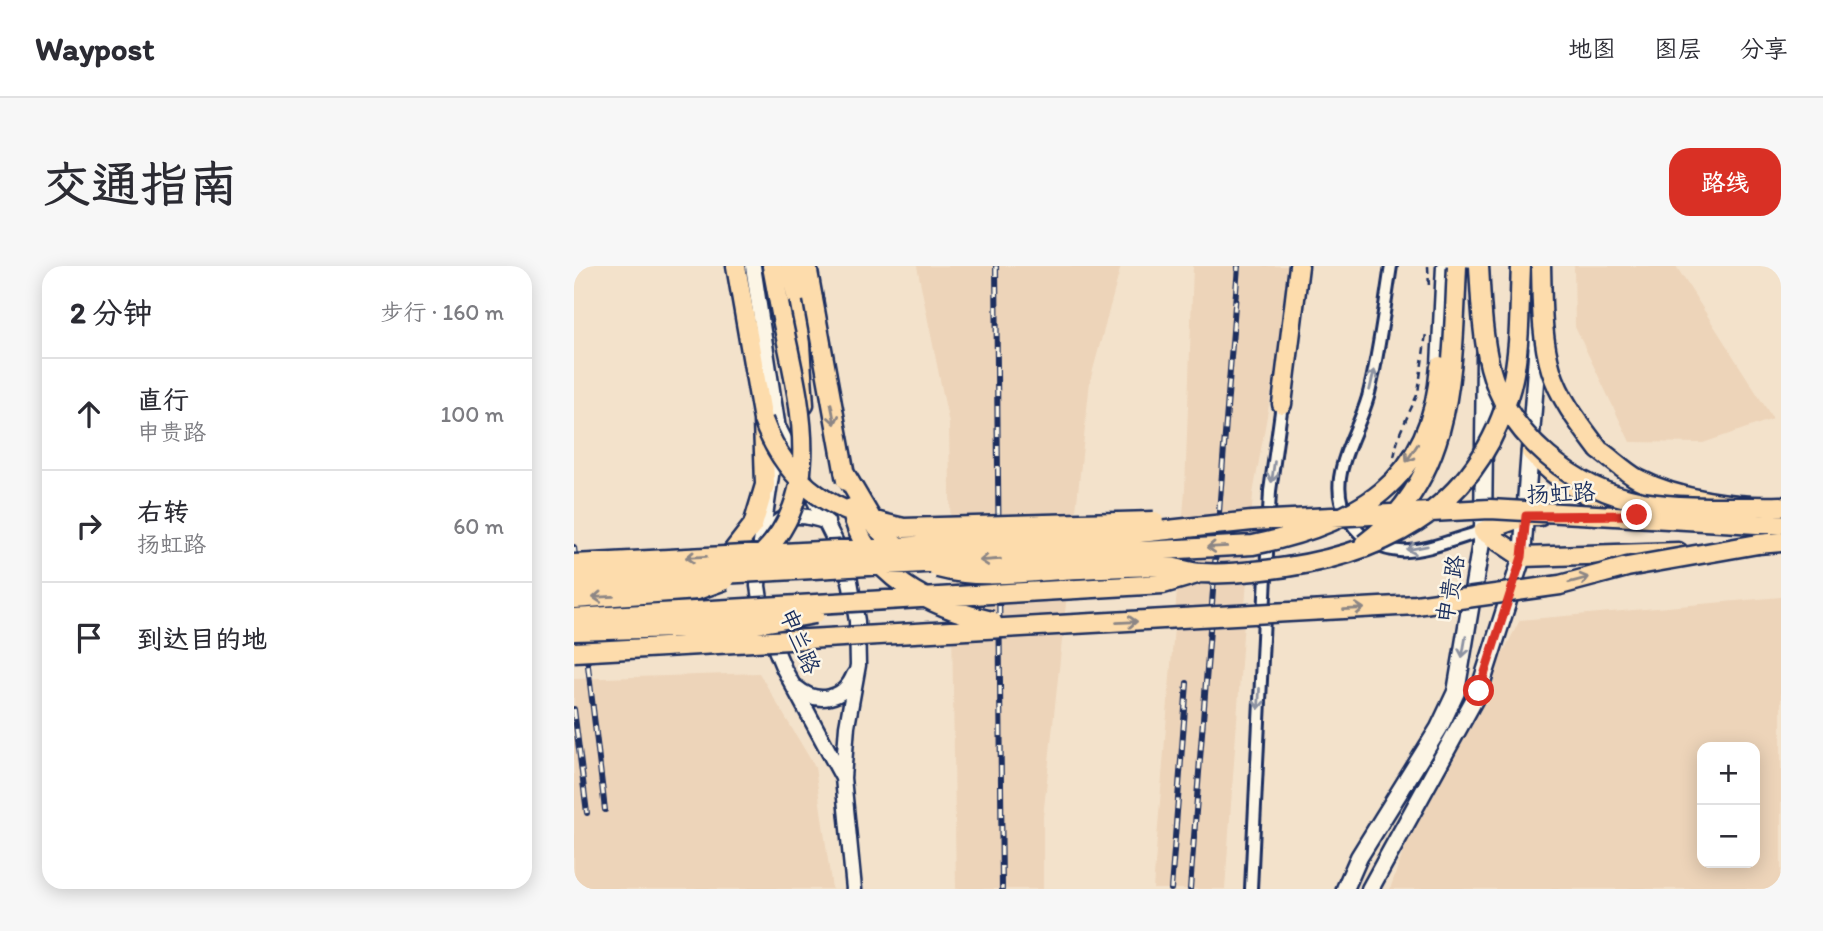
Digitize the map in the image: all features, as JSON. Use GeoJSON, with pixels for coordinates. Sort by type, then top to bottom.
{"type":"FeatureCollection","features":[{"type":"Feature","properties":{"kind":"main road"},"geometry":{"type":"LineString","coordinates":[[736,266],[771,425],[785,464],[827,503],[878,523],[916,528],[1119,521],[1252,521],[1490,509],[1756,516],[1781,506]]}},
{"type":"Feature","properties":{"kind":"main road"},"geometry":{"type":"LineString","coordinates":[[772,266],[805,447]]}},
{"type":"Feature","properties":{"kind":"main road"},"geometry":{"type":"LineString","coordinates":[[790,266],[797,300],[825,377]]}},
{"type":"Feature","properties":{"kind":"main road"},"geometry":{"type":"LineString","coordinates":[[807,266],[853,520],[869,553],[906,589],[962,615],[1010,624],[1059,625]]}},
{"type":"Feature","properties":{"kind":"main road"},"geometry":{"type":"LineString","coordinates":[[1282,404],[1299,266]]}},
{"type":"Feature","properties":{"kind":"main road"},"geometry":{"type":"LineString","coordinates":[[574,582],[1252,545],[1304,534],[1336,522],[1367,504],[1390,484],[1423,435],[1437,402],[1444,266]]}},
{"type":"Feature","properties":{"kind":"main road"},"geometry":{"type":"LineString","coordinates":[[1352,552],[1378,533],[1421,481],[1441,435],[1452,359],[1457,266]]}},
{"type":"Feature","properties":{"kind":"main road"},"geometry":{"type":"LineString","coordinates":[[1479,266],[1482,327],[1491,370],[1508,411],[1535,445],[1566,471],[1590,484],[1641,502],[1756,516]]}},
{"type":"Feature","properties":{"kind":"main road","name":"申贵路"},"geometry":{"type":"LineString","coordinates":[[1345,889],[1359,857],[1439,728],[1456,692],[1483,531],[1486,266]]}},
{"type":"Feature","properties":{"kind":"main road"},"geometry":{"type":"LineString","coordinates":[[574,618],[1163,584],[1200,573],[1290,567],[1387,541],[1409,529],[1454,492],[1495,433],[1511,387],[1518,335],[1521,266]]}},
{"type":"Feature","properties":{"kind":"main road"},"geometry":{"type":"LineString","coordinates":[[1527,266],[1536,357]]}},
{"type":"Feature","properties":{"kind":"main road"},"geometry":{"type":"LineString","coordinates":[[1541,266],[1542,314],[1551,370],[1574,416],[1599,450],[1637,478],[1672,493],[1781,524]]}},
{"type":"Feature","properties":{"kind":"main road"},"geometry":{"type":"LineString","coordinates":[[1370,889],[1479,691],[1522,557],[1531,452],[1541,266]]}},
{"type":"Feature","properties":{"kind":"main road"},"geometry":{"type":"LineString","coordinates":[[574,598],[697,590],[741,574],[774,544],[796,502],[805,447],[797,300]]}},
{"type":"Feature","properties":{"kind":"main road"},"geometry":{"type":"LineString","coordinates":[[605,616],[665,601],[727,561],[753,525],[765,485],[771,425]]}},
{"type":"Feature","properties":{"kind":"main road"},"geometry":{"type":"LineString","coordinates":[[1531,452],[1547,471],[1572,488],[1637,515]]}},
{"type":"Feature","properties":{"kind":"main road"},"geometry":{"type":"LineString","coordinates":[[844,472],[877,527],[898,548],[926,565],[957,573],[996,576],[1164,566],[1200,573]]}},
{"type":"Feature","properties":{"kind":"main road","name":"扬虹路"},"geometry":{"type":"LineString","coordinates":[[1483,531],[1526,516],[1781,513]]}},
{"type":"Feature","properties":{"kind":"main road"},"geometry":{"type":"LineString","coordinates":[[574,564],[1121,535],[1252,521]]}},
{"type":"Feature","properties":{"kind":"main road"},"geometry":{"type":"LineString","coordinates":[[1483,531],[1522,557],[1781,549]]}},
{"type":"Feature","properties":{"kind":"main road"},"geometry":{"type":"LineString","coordinates":[[574,652],[1416,605],[1485,598],[1560,585],[1688,555],[1781,542]]}},
{"type":"Feature","properties":{"kind":"main road"},"geometry":{"type":"LineString","coordinates":[[574,631],[744,626],[898,599]]}},
{"type":"Feature","properties":{"kind":"street","name":"申兰路"},"geometry":{"type":"LineString","coordinates":[[753,266],[771,425],[758,586],[763,619],[793,685],[843,778]]}},
{"type":"Feature","properties":{"kind":"street"},"geometry":{"type":"LineString","coordinates":[[1391,266],[1373,377],[1360,425],[1348,447],[1340,477],[1339,498],[1349,523],[1367,540],[1401,551],[1483,531]]}},
{"type":"Feature","properties":{"kind":"street"},"geometry":{"type":"LineString","coordinates":[[1251,889],[1270,491],[1282,404]]}},
{"type":"Feature","properties":{"kind":"street","name":"申兰路"},"geometry":{"type":"LineString","coordinates":[[771,425],[827,522],[850,581],[857,621],[858,665],[847,726],[843,778],[854,889]]}},
{"type":"Feature","properties":{"kind":"street"},"geometry":{"type":"LineString","coordinates":[[761,543],[771,526],[790,514],[810,516],[827,522]]}},
{"type":"Feature","properties":{"kind":"street"},"geometry":{"type":"LineString","coordinates":[[793,685],[806,696],[823,699],[841,693],[851,682],[858,665]]}},
{"type":"Feature","properties":{"kind":"shaded area"},"geometry":{"type":"Polygon","coordinates":[[[917,266],[1121,266],[1090,381],[1043,817],[1043,889],[956,889],[949,424],[917,266]]]}},
{"type":"Feature","properties":{"kind":"shaded area"},"geometry":{"type":"Polygon","coordinates":[[[1193,266],[1294,266],[1253,494],[1225,889],[1153,889],[1185,490],[1193,266]]]}},
{"type":"Feature","properties":{"kind":"shaded area"},"geometry":{"type":"Polygon","coordinates":[[[1574,266],[1676,266],[1773,419],[1703,443],[1630,442],[1575,327],[1574,266]]]}},
{"type":"Feature","properties":{"kind":"shaded area"},"geometry":{"type":"Polygon","coordinates":[[[1781,597],[1781,889],[1390,889],[1412,827],[1520,620],[1781,597]]]}},
{"type":"Feature","properties":{"kind":"shaded area"},"geometry":{"type":"Polygon","coordinates":[[[759,673],[815,767],[832,889],[574,889],[574,679],[759,673]]]}},
{"type":"Feature","properties":{"kind":"railway"},"geometry":{"type":"LineString","coordinates":[[996,266],[1002,889]]}},
{"type":"Feature","properties":{"kind":"railway"},"geometry":{"type":"LineString","coordinates":[[1190,889],[1238,266]]}},
{"type":"Feature","properties":{"kind":"railway"},"geometry":{"type":"LineString","coordinates":[[574,547],[605,810]]}},
{"type":"Feature","properties":{"kind":"railway"},"geometry":{"type":"LineString","coordinates":[[1171,889],[1187,683]]}},
{"type":"Feature","properties":{"kind":"railway"},"geometry":{"type":"LineString","coordinates":[[574,709],[587,813]]}},
{"type":"Feature","properties":{"kind":"route"},"geometry":{"type":"LineString","coordinates":[[1479,691],[1522,557],[1526,516],[1637,515]]}}]}
